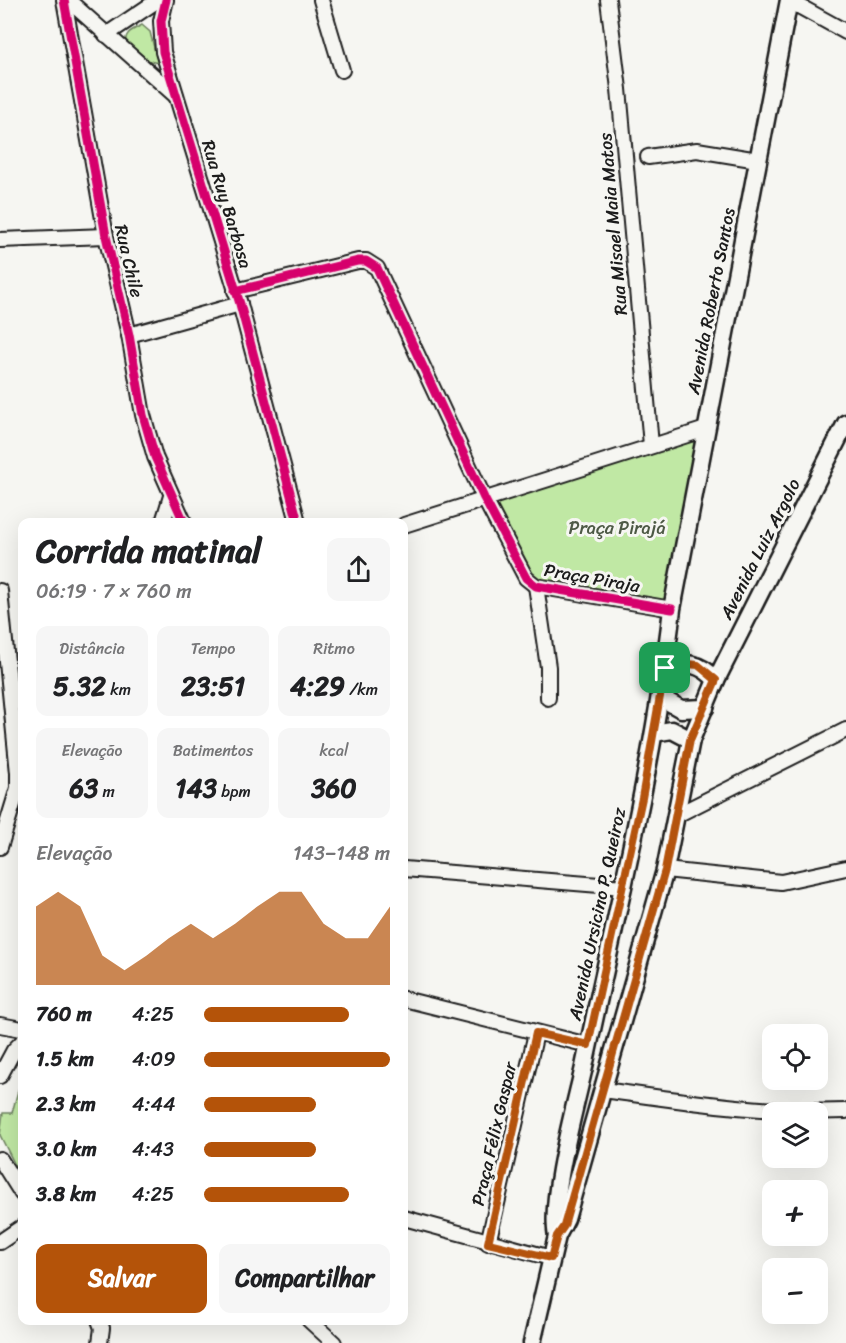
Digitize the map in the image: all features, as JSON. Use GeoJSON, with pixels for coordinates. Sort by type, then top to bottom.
{"type":"FeatureCollection","features":[{"type":"Feature","properties":{"kind":"main road","name":"Avenida Roberto Santos"},"geometry":{"type":"LineString","coordinates":[[672,609],[789,0]]}},
{"type":"Feature","properties":{"kind":"main road","name":"Avenida Luiz Argolo"},"geometry":{"type":"LineString","coordinates":[[710,693],[846,423]]}},
{"type":"Feature","properties":{"kind":"main road","name":"Avenida Ursicino P. Queiroz"},"geometry":{"type":"LineString","coordinates":[[557,1236],[556,1209],[654,733],[672,609]]}},
{"type":"Feature","properties":{"kind":"main road"},"geometry":{"type":"LineString","coordinates":[[532,1343],[557,1236],[566,1219],[665,870],[690,740],[710,693],[708,671],[690,663],[665,668]]}},
{"type":"Feature","properties":{"kind":"main road"},"geometry":{"type":"LineString","coordinates":[[660,697],[681,709],[710,693]]}},
{"type":"Feature","properties":{"kind":"main road"},"geometry":{"type":"LineString","coordinates":[[654,733],[672,730],[690,740]]}},
{"type":"Feature","properties":{"kind":"street"},"geometry":{"type":"LineString","coordinates":[[66,0],[176,96]]}},
{"type":"Feature","properties":{"kind":"street","name":"Rua Chile"},"geometry":{"type":"LineString","coordinates":[[66,0],[106,236],[129,335],[143,415],[171,496],[182,518]]}},
{"type":"Feature","properties":{"kind":"street"},"geometry":{"type":"LineString","coordinates":[[106,36],[158,0]]}},
{"type":"Feature","properties":{"kind":"street","name":"Rua Ruy Barbosa"},"geometry":{"type":"LineString","coordinates":[[166,0],[161,36],[176,96],[238,297],[297,518]]}},
{"type":"Feature","properties":{"kind":"street"},"geometry":{"type":"LineString","coordinates":[[321,0],[342,70]]}},
{"type":"Feature","properties":{"kind":"street","name":"Rua Misael Maia Matos"},"geometry":{"type":"LineString","coordinates":[[608,0],[619,89],[651,445]]}},
{"type":"Feature","properties":{"kind":"street"},"geometry":{"type":"LineString","coordinates":[[789,0],[846,32]]}},
{"type":"Feature","properties":{"kind":"street"},"geometry":{"type":"LineString","coordinates":[[648,157],[697,150],[758,160]]}},
{"type":"Feature","properties":{"kind":"street","name":"Rua Chile"},"geometry":{"type":"LineString","coordinates":[[0,240],[106,236]]}},
{"type":"Feature","properties":{"kind":"street","name":"Praça Piraja"},"geometry":{"type":"LineString","coordinates":[[129,335],[238,297],[358,261],[366,261],[377,268],[484,498],[526,578],[536,586],[672,609]]}},
{"type":"Feature","properties":{"kind":"street"},"geometry":{"type":"LineString","coordinates":[[408,524],[706,429]]}},
{"type":"Feature","properties":{"kind":"street"},"geometry":{"type":"LineString","coordinates":[[164,518],[171,496]]}},
{"type":"Feature","properties":{"kind":"street"},"geometry":{"type":"LineString","coordinates":[[536,586],[548,667],[548,698]]}},
{"type":"Feature","properties":{"kind":"street"},"geometry":{"type":"LineString","coordinates":[[0,591],[18,740]]}},
{"type":"Feature","properties":{"kind":"street"},"geometry":{"type":"LineString","coordinates":[[9,673],[18,678]]}},
{"type":"Feature","properties":{"kind":"street"},"geometry":{"type":"LineString","coordinates":[[675,816],[846,730]]}},
{"type":"Feature","properties":{"kind":"street"},"geometry":{"type":"LineString","coordinates":[[0,847],[18,793]]}},
{"type":"Feature","properties":{"kind":"street"},"geometry":{"type":"LineString","coordinates":[[408,868],[624,886]]}},
{"type":"Feature","properties":{"kind":"street"},"geometry":{"type":"LineString","coordinates":[[665,870],[781,882],[846,868]]}},
{"type":"Feature","properties":{"kind":"street"},"geometry":{"type":"LineString","coordinates":[[408,1000],[588,1045]]}},
{"type":"Feature","properties":{"kind":"street"},"geometry":{"type":"LineString","coordinates":[[0,1024],[18,1028]]}},
{"type":"Feature","properties":{"kind":"street","name":"Praça Félix Gaspar"},"geometry":{"type":"LineString","coordinates":[[488,1243],[536,1033]]}},
{"type":"Feature","properties":{"kind":"street"},"geometry":{"type":"LineString","coordinates":[[0,1076],[18,1046]]}},
{"type":"Feature","properties":{"kind":"street"},"geometry":{"type":"LineString","coordinates":[[604,1090],[784,1110],[846,1111]]}},
{"type":"Feature","properties":{"kind":"street"},"geometry":{"type":"LineString","coordinates":[[0,1159],[18,1188]]}},
{"type":"Feature","properties":{"kind":"street"},"geometry":{"type":"LineString","coordinates":[[408,1219],[488,1243],[551,1258]]}},
{"type":"Feature","properties":{"kind":"street"},"geometry":{"type":"LineString","coordinates":[[0,1242],[18,1230]]}},
{"type":"Feature","properties":{"kind":"street"},"geometry":{"type":"LineString","coordinates":[[100,1343],[103,1325]]}},
{"type":"Feature","properties":{"kind":"street"},"geometry":{"type":"LineString","coordinates":[[314,1325],[334,1343]]}},
{"type":"Feature","properties":{"kind":"green space"},"geometry":{"type":"Polygon","coordinates":[[[142,25],[150,32],[158,63],[150,61],[126,44],[128,34],[142,25]]]}},
{"type":"Feature","properties":{"kind":"green space","name":"Praça Pirajá"},"geometry":{"type":"Polygon","coordinates":[[[706,429],[672,609],[536,586],[484,498],[706,429]]]}},
{"type":"Feature","properties":{"kind":"green space"},"geometry":{"type":"Polygon","coordinates":[[[18,1091],[18,1171],[0,1135],[3,1113],[12,1113],[18,1091]]]}},
{"type":"Feature","properties":{"kind":"cycle path"},"geometry":{"type":"LineString","coordinates":[[64,0],[106,236],[129,335],[143,415],[155,457],[182,518]]}},
{"type":"Feature","properties":{"kind":"cycle path"},"geometry":{"type":"LineString","coordinates":[[166,0],[161,21],[163,52],[240,304],[297,518]]}},
{"type":"Feature","properties":{"kind":"cycle path"},"geometry":{"type":"LineString","coordinates":[[235,291],[358,261],[366,261],[377,268],[484,498],[526,578],[536,586],[672,609]]}},
{"type":"Feature","properties":{"kind":"route"},"geometry":{"type":"LineString","coordinates":[[678,663],[690,663],[708,671],[716,680],[690,740],[665,870],[564,1226],[557,1236],[551,1258],[488,1243],[536,1033],[588,1045],[642,798],[665,668],[678,663]]}}]}
